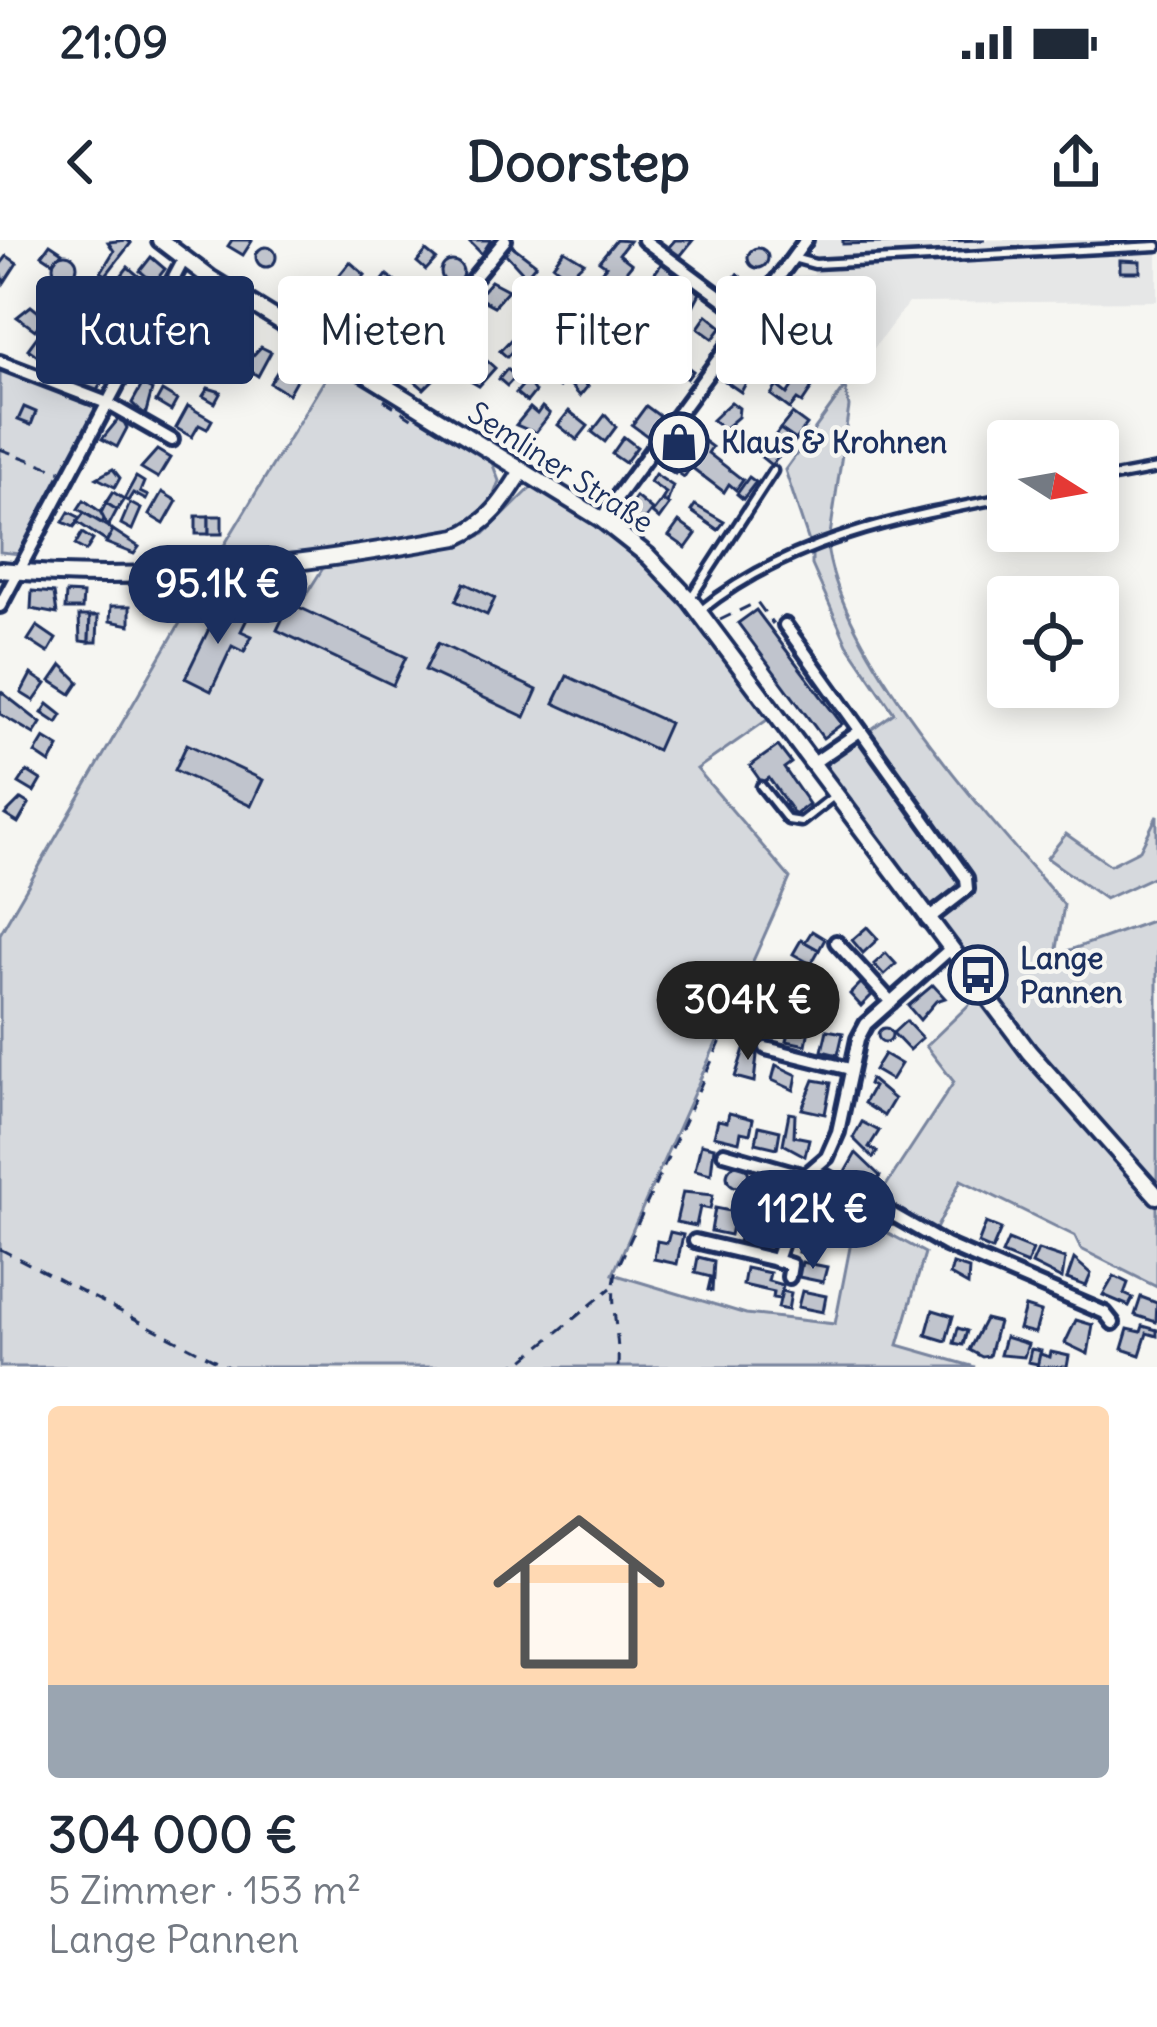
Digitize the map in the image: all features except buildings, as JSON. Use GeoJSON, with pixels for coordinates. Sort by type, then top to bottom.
{"type":"FeatureCollection","features":[{"type":"Feature","properties":{"kind":"street","name":"Semliner Straße"},"geometry":{"type":"LineString","coordinates":[[160,240],[278,321]]}},
{"type":"Feature","properties":{"kind":"street"},"geometry":{"type":"LineString","coordinates":[[384,387],[506,240]]}},
{"type":"Feature","properties":{"kind":"street"},"geometry":{"type":"LineString","coordinates":[[644,240],[716,293]]}},
{"type":"Feature","properties":{"kind":"street"},"geometry":{"type":"LineString","coordinates":[[780,276],[806,240]]}},
{"type":"Feature","properties":{"kind":"street"},"geometry":{"type":"LineString","coordinates":[[0,606],[184,260]]}},
{"type":"Feature","properties":{"kind":"street"},"geometry":{"type":"LineString","coordinates":[[0,362],[107,403],[172,440]]}},
{"type":"Feature","properties":{"kind":"street"},"geometry":{"type":"LineString","coordinates":[[601,519],[716,363]]}},
{"type":"Feature","properties":{"kind":"street","name":"Semliner Straße"},"geometry":{"type":"LineString","coordinates":[[379,384],[601,519],[649,556],[817,761],[835,795],[927,920],[1057,1085],[1157,1196]]}},
{"type":"Feature","properties":{"kind":"street"},"geometry":{"type":"LineString","coordinates":[[0,570],[116,574],[286,567],[457,537],[478,528],[498,510],[522,471]]}},
{"type":"Feature","properties":{"kind":"street"},"geometry":{"type":"LineString","coordinates":[[782,628],[966,878],[967,889],[927,920]]}},
{"type":"Feature","properties":{"kind":"street"},"geometry":{"type":"LineString","coordinates":[[817,761],[860,731]]}},
{"type":"Feature","properties":{"kind":"street"},"geometry":{"type":"LineString","coordinates":[[836,942],[891,1002]]}},
{"type":"Feature","properties":{"kind":"street"},"geometry":{"type":"LineString","coordinates":[[776,1260],[810,1173],[838,1132],[850,1069],[866,1024],[950,950]]}},
{"type":"Feature","properties":{"kind":"street"},"geometry":{"type":"LineString","coordinates":[[766,1048],[850,1069]]}},
{"type":"Feature","properties":{"kind":"street"},"geometry":{"type":"LineString","coordinates":[[724,1153],[810,1173],[946,1244],[1105,1312],[1113,1323]]}},
{"type":"Feature","properties":{"kind":"street"},"geometry":{"type":"LineString","coordinates":[[695,1241],[790,1265],[789,1277]]}},
{"type":"Feature","properties":{"kind":"lane"},"geometry":{"type":"LineString","coordinates":[[793,258],[814,264],[1157,246]]}},
{"type":"Feature","properties":{"kind":"lane"},"geometry":{"type":"LineString","coordinates":[[1119,476],[1157,470]]}},
{"type":"Feature","properties":{"kind":"lane"},"geometry":{"type":"LineString","coordinates":[[694,606],[772,471]]}},
{"type":"Feature","properties":{"kind":"lane"},"geometry":{"type":"LineString","coordinates":[[694,606],[781,558],[902,520],[987,502]]}},
{"type":"Feature","properties":{"kind":"lane"},"geometry":{"type":"LineString","coordinates":[[761,786],[788,820],[801,822],[835,795]]}},
{"type":"Feature","properties":{"kind":"path"},"geometry":{"type":"LineString","coordinates":[[0,449],[62,472]]}},
{"type":"Feature","properties":{"kind":"path"},"geometry":{"type":"LineString","coordinates":[[718,620],[757,602],[782,628]]}},
{"type":"Feature","properties":{"kind":"path"},"geometry":{"type":"LineString","coordinates":[[505,1367],[520,1362],[612,1286],[724,1034]]}},
{"type":"Feature","properties":{"kind":"path"},"geometry":{"type":"LineString","coordinates":[[0,1249],[228,1367]]}},
{"type":"Feature","properties":{"kind":"path"},"geometry":{"type":"LineString","coordinates":[[612,1286],[620,1341],[618,1367]]}},
{"type":"Feature","properties":{"kind":"shaded area"},"geometry":{"type":"Polygon","coordinates":[[[813,240],[1157,240],[1157,301],[908,303],[876,346],[876,276],[789,276],[814,275],[813,240]]]}},
{"type":"Feature","properties":{"kind":"shaded area"},"geometry":{"type":"Polygon","coordinates":[[[0,365],[36,379],[36,384],[50,384],[100,403],[20,554],[0,552],[0,365]]]}},
{"type":"Feature","properties":{"kind":"shaded area"},"geometry":{"type":"Polygon","coordinates":[[[322,384],[363,384],[491,460],[499,481],[480,516],[452,529],[350,548],[217,557],[322,384]]]}},
{"type":"Feature","properties":{"kind":"shaded area"},"geometry":{"type":"Polygon","coordinates":[[[845,387],[849,407],[830,535],[810,545],[785,470],[845,387]]]}},
{"type":"Feature","properties":{"kind":"shaded area"},"geometry":{"type":"Polygon","coordinates":[[[531,488],[552,496],[603,530],[657,577],[770,718],[697,769],[790,878],[613,1274],[746,1314],[835,1324],[852,1237],[864,1220],[925,1253],[898,1345],[975,1367],[0,1367],[0,934],[206,578],[265,575],[304,598],[323,568],[459,545],[484,534],[531,488]]]}},
{"type":"Feature","properties":{"kind":"shaded area"},"geometry":{"type":"Polygon","coordinates":[[[827,545],[838,589],[889,685],[960,782],[1064,905],[1056,955],[1157,919],[1157,1187],[1049,1069],[819,767],[894,713],[847,644],[812,565],[812,551],[827,545]]]}},
{"type":"Feature","properties":{"kind":"shaded area"},"geometry":{"type":"Polygon","coordinates":[[[1157,816],[1157,875],[1105,899],[1047,858],[1066,834],[1110,865],[1140,850],[1157,816]]]}},
{"type":"Feature","properties":{"kind":"shaded area"},"geometry":{"type":"Polygon","coordinates":[[[978,996],[1157,1205],[1157,1287],[1081,1249],[1075,1236],[961,1180],[935,1231],[878,1198],[954,1082],[926,1046],[978,996]]]}},
{"type":"Feature","properties":{"kind":"place","name":"Klaus & Krohnen"},"geometry":{"type":"Point","coordinates":[679,442]}},
{"type":"Feature","properties":{"kind":"place","name":"Lange Pannen"},"geometry":{"type":"Point","coordinates":[978,975]}}]}
